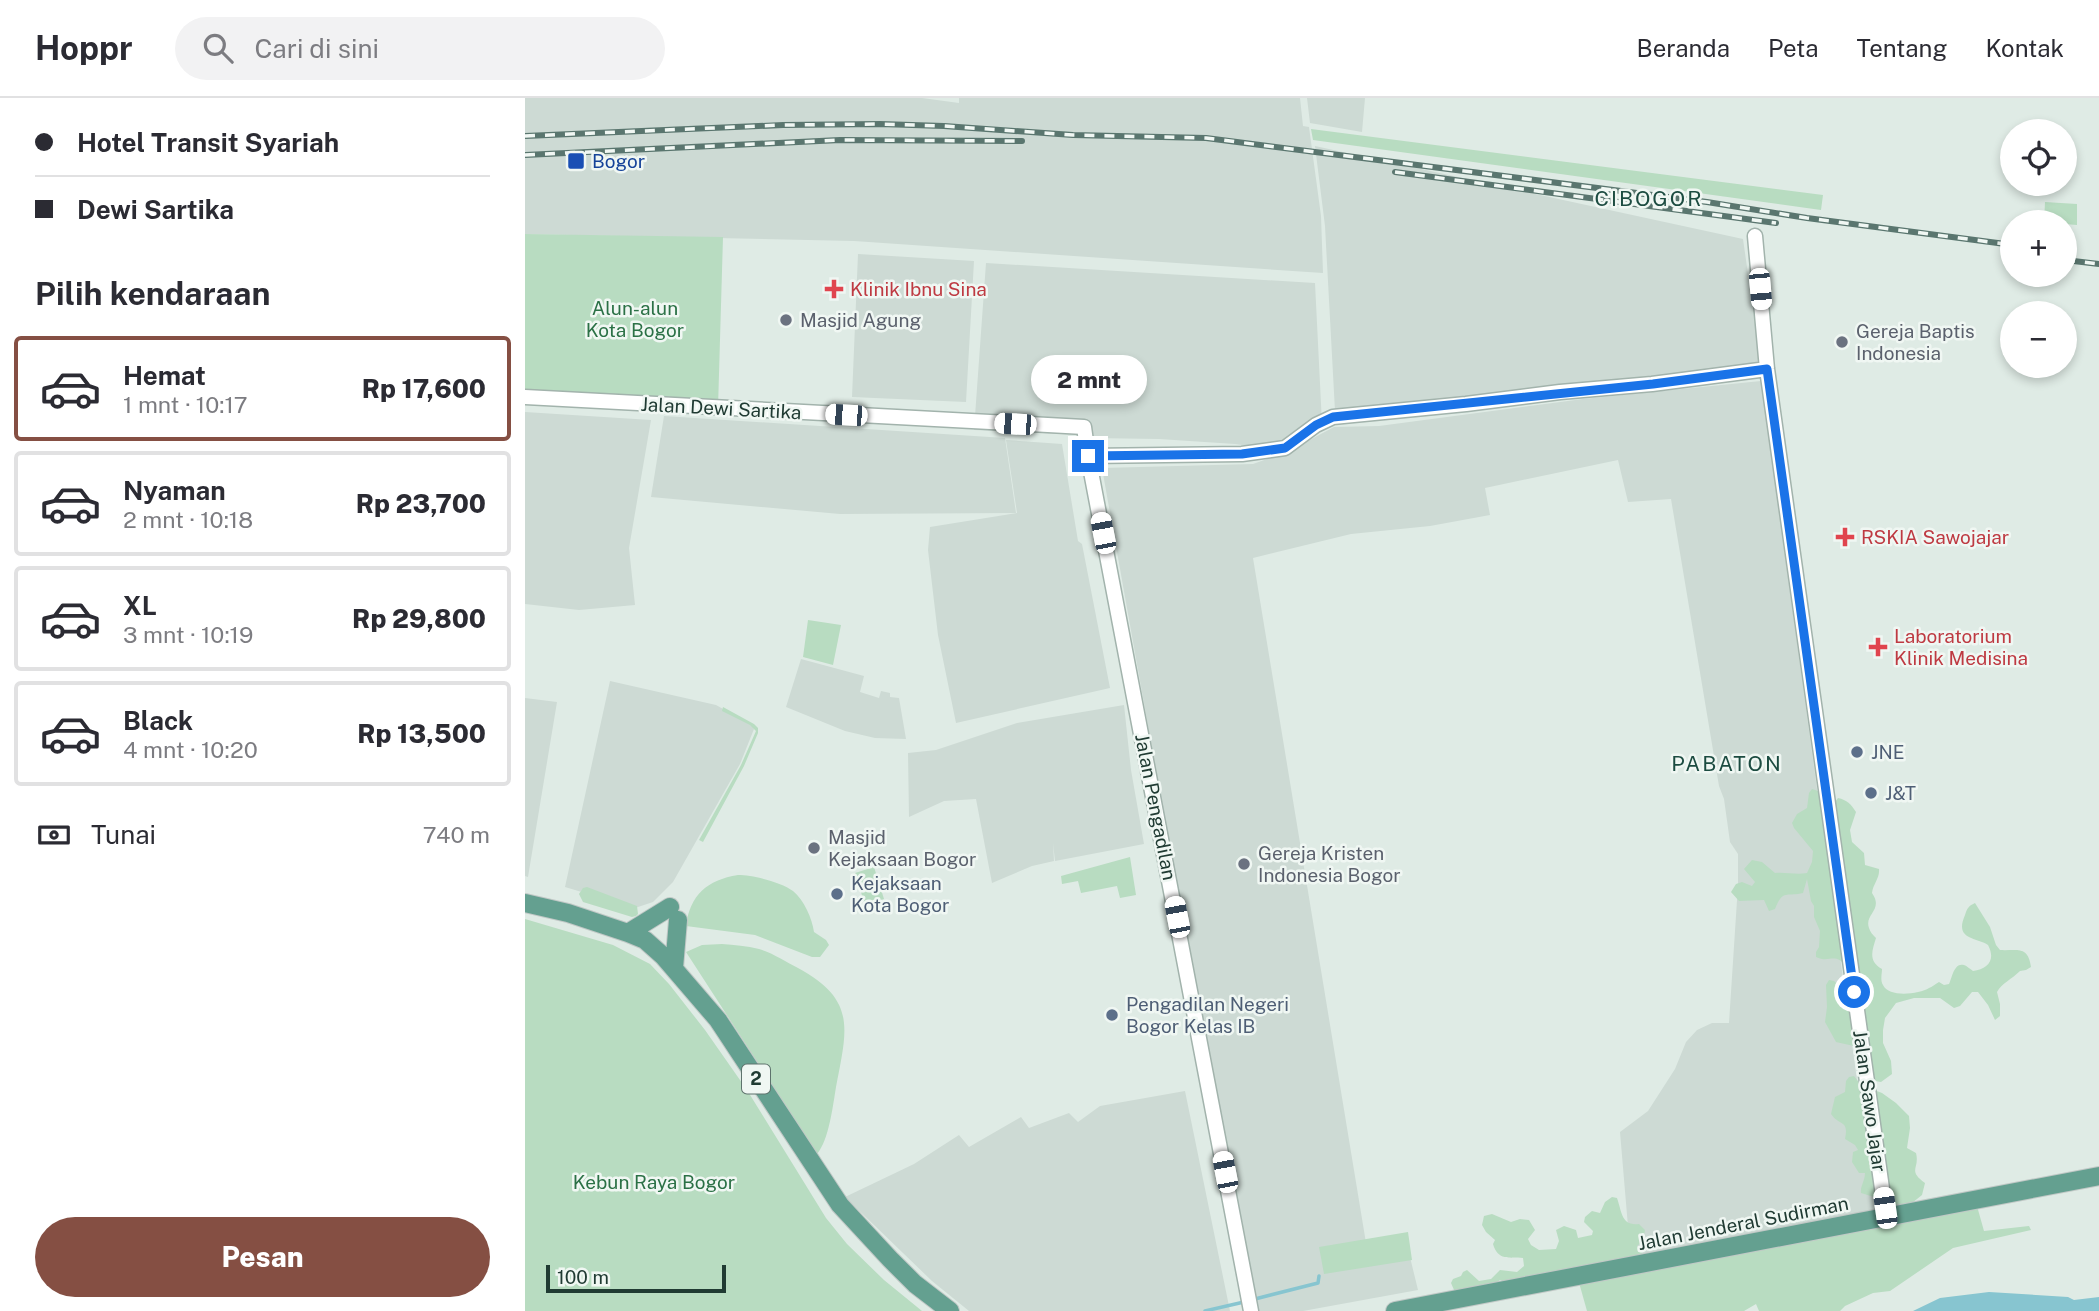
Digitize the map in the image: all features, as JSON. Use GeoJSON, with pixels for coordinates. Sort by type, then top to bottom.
{"type":"FeatureCollection","features":[{"type":"Feature","properties":{"kind":"main road","name":"2"},"geometry":{"type":"LineString","coordinates":[[525,903],[568,913],[646,940],[674,968],[717,1020],[840,1205],[907,1276],[950,1311]]}},
{"type":"Feature","properties":{"kind":"main road"},"geometry":{"type":"LineString","coordinates":[[628,933],[674,913],[674,968]]}},
{"type":"Feature","properties":{"kind":"main road","name":"Jalan Jenderal Sudirman"},"geometry":{"type":"LineString","coordinates":[[1395,1311],[2099,1176]]}},
{"type":"Feature","properties":{"kind":"street","name":"Jalan Sawo Jajar"},"geometry":{"type":"LineString","coordinates":[[1755,236],[1767,369],[1886,1217]]}},
{"type":"Feature","properties":{"kind":"street"},"geometry":{"type":"LineString","coordinates":[[1088,456],[1242,454],[1285,448],[1316,425],[1333,417],[1653,384],[1767,369]]}},
{"type":"Feature","properties":{"kind":"street","name":"Jalan Dewi Sartika"},"geometry":{"type":"LineString","coordinates":[[525,397],[1084,427]]}},
{"type":"Feature","properties":{"kind":"street","name":"Jalan Pengadilan"},"geometry":{"type":"LineString","coordinates":[[1084,427],[1251,1306]]}},
{"type":"Feature","properties":{"kind":"shaded area"},"geometry":{"type":"Polygon","coordinates":[[[525,98],[922,98],[959,103],[959,98],[1300,98],[1303,126],[1309,127],[1321,216],[1323,273],[854,241],[525,234],[525,98]]]}},
{"type":"Feature","properties":{"kind":"shaded area"},"geometry":{"type":"Polygon","coordinates":[[[1307,98],[1365,98],[1362,132],[1310,123],[1307,98]]]}},
{"type":"Feature","properties":{"kind":"shaded area"},"geometry":{"type":"Polygon","coordinates":[[[1315,146],[1743,239],[1761,365],[1335,411],[1325,226],[1315,146]]]}},
{"type":"Feature","properties":{"kind":"shaded area"},"geometry":{"type":"Polygon","coordinates":[[[858,254],[974,261],[966,402],[852,397],[858,254]]]}},
{"type":"Feature","properties":{"kind":"shaded area"},"geometry":{"type":"Polygon","coordinates":[[[986,263],[1315,283],[1322,424],[1279,450],[1159,439],[1091,438],[1086,435],[974,430],[986,263]]]}},
{"type":"Feature","properties":{"kind":"shaded area"},"geometry":{"type":"Polygon","coordinates":[[[1761,381],[1875,1211],[1631,1262],[1620,1132],[1648,1111],[1675,1069],[1686,1042],[1697,1030],[1712,1023],[1729,1023],[1738,854],[1730,842],[1724,799],[1719,786],[1671,499],[1628,502],[1618,460],[1485,488],[1490,515],[1430,526],[1351,534],[1253,558],[1367,1249],[1409,1253],[1418,1290],[1303,1311],[1258,1311],[1182,916],[1102,468],[1253,464],[1289,451],[1334,427],[1379,426],[1583,399],[1761,381]]]}},
{"type":"Feature","properties":{"kind":"shaded area"},"geometry":{"type":"Polygon","coordinates":[[[525,412],[651,420],[629,548],[635,605],[579,610],[525,604],[525,412]]]}},
{"type":"Feature","properties":{"kind":"shaded area"},"geometry":{"type":"Polygon","coordinates":[[[664,416],[1005,438],[1016,513],[840,514],[651,497],[664,416]]]}},
{"type":"Feature","properties":{"kind":"shaded area"},"geometry":{"type":"Polygon","coordinates":[[[1006,440],[1062,444],[1078,541],[1082,544],[1110,688],[956,723],[938,635],[928,550],[930,527],[1017,513],[1006,440]]]}},
{"type":"Feature","properties":{"kind":"shaded area"},"geometry":{"type":"Polygon","coordinates":[[[801,659],[864,676],[860,692],[879,698],[881,691],[890,693],[890,697],[899,698],[906,739],[875,738],[845,731],[786,707],[801,659]]]}},
{"type":"Feature","properties":{"kind":"shaded area"},"geometry":{"type":"Polygon","coordinates":[[[610,681],[716,705],[752,725],[754,729],[740,764],[673,882],[653,902],[635,908],[565,887],[610,681]]]}},
{"type":"Feature","properties":{"kind":"shaded area"},"geometry":{"type":"Polygon","coordinates":[[[525,698],[557,702],[528,877],[525,876],[525,698]]]}},
{"type":"Feature","properties":{"kind":"shaded area"},"geometry":{"type":"Polygon","coordinates":[[[1124,705],[1131,770],[1144,844],[1055,861],[1053,843],[1054,861],[1032,866],[992,883],[976,799],[944,801],[909,817],[908,753],[936,750],[1017,723],[1124,705]]]}},
{"type":"Feature","properties":{"kind":"shaded area"},"geometry":{"type":"Polygon","coordinates":[[[1185,1091],[1230,1311],[969,1311],[932,1281],[845,1197],[914,1164],[959,1135],[969,1147],[1021,1117],[1029,1128],[1069,1113],[1078,1122],[1100,1106],[1185,1091]]]}},
{"type":"Feature","properties":{"kind":"green space"},"geometry":{"type":"Polygon","coordinates":[[[1311,129],[1823,195],[1821,210],[1313,140],[1311,129]]]}},
{"type":"Feature","properties":{"kind":"green space"},"geometry":{"type":"Polygon","coordinates":[[[2045,202],[2077,204],[2077,210],[2045,210],[2045,202]]]}},
{"type":"Feature","properties":{"kind":"green space","name":"Alun-alun Kota Bogor"},"geometry":{"type":"Polygon","coordinates":[[[525,234],[723,237],[718,408],[525,397],[525,234]]]}},
{"type":"Feature","properties":{"kind":"green space"},"geometry":{"type":"Polygon","coordinates":[[[808,620],[841,625],[833,665],[803,657],[808,620]]]}},
{"type":"Feature","properties":{"kind":"green space"},"geometry":{"type":"Polygon","coordinates":[[[723,707],[754,724],[758,733],[744,766],[703,842],[699,840],[741,765],[756,731],[750,725],[722,711],[723,707]]]}},
{"type":"Feature","properties":{"kind":"green space"},"geometry":{"type":"Polygon","coordinates":[[[1812,789],[1824,793],[1830,803],[1838,798],[1852,807],[1856,812],[1850,830],[1852,842],[1864,853],[1865,865],[1879,869],[1872,893],[1876,904],[1868,923],[1876,938],[1872,951],[1873,959],[1882,969],[1882,981],[1886,989],[1905,994],[1918,992],[1939,982],[1949,984],[1958,966],[1965,965],[1973,971],[1986,966],[1991,959],[1988,945],[1968,936],[1962,929],[1967,909],[1975,903],[2000,950],[2024,952],[2030,960],[2031,967],[2020,971],[1997,992],[2000,1016],[1995,1020],[1978,992],[1972,992],[1960,1006],[1954,1008],[1940,998],[1914,998],[1896,1003],[1885,1018],[1883,1030],[1883,1043],[1891,1061],[1892,1074],[1881,1082],[1869,1080],[1854,1046],[1836,1042],[1825,1022],[1826,985],[1829,980],[1842,988],[1847,967],[1839,960],[1816,957],[1820,931],[1814,917],[1807,879],[1803,893],[1783,896],[1775,909],[1769,911],[1764,900],[1739,901],[1731,892],[1736,884],[1742,882],[1752,886],[1755,882],[1744,869],[1752,860],[1762,862],[1775,873],[1807,873],[1813,851],[1792,823],[1797,814],[1807,808],[1812,789]]]}},
{"type":"Feature","properties":{"kind":"green space"},"geometry":{"type":"Polygon","coordinates":[[[1130,857],[1136,895],[1120,898],[1117,886],[1081,893],[1078,881],[1062,884],[1061,876],[1130,857]]]}},
{"type":"Feature","properties":{"kind":"green space"},"geometry":{"type":"Polygon","coordinates":[[[874,867],[884,899],[865,905],[855,873],[874,867]]]}},
{"type":"Feature","properties":{"kind":"green space"},"geometry":{"type":"Polygon","coordinates":[[[738,875],[774,882],[793,891],[801,899],[814,932],[829,945],[820,957],[812,957],[755,935],[686,926],[691,906],[702,891],[717,881],[738,875]]]}},
{"type":"Feature","properties":{"kind":"green space"},"geometry":{"type":"Polygon","coordinates":[[[587,887],[637,906],[638,914],[632,917],[583,902],[579,894],[587,887]]]}},
{"type":"Feature","properties":{"kind":"green space","name":"Kebun Raya Bogor"},"geometry":{"type":"Polygon","coordinates":[[[525,919],[613,945],[650,964],[705,1030],[747,1090],[826,1218],[847,1244],[884,1280],[922,1311],[525,1311],[525,919]]]}},
{"type":"Feature","properties":{"kind":"green space"},"geometry":{"type":"Polygon","coordinates":[[[722,944],[754,948],[774,955],[817,980],[839,1004],[843,1018],[843,1048],[830,1122],[825,1140],[817,1154],[686,952],[702,945],[722,944]]]}},
{"type":"Feature","properties":{"kind":"green space"},"geometry":{"type":"Polygon","coordinates":[[[1854,1076],[1861,1085],[1882,1093],[1909,1116],[1907,1148],[1916,1153],[1915,1172],[1925,1183],[1922,1195],[1912,1203],[1894,1205],[1879,1195],[1874,1197],[1861,1193],[1865,1173],[1859,1173],[1852,1162],[1853,1152],[1858,1150],[1845,1139],[1845,1126],[1831,1114],[1835,1097],[1845,1092],[1846,1081],[1854,1076]]]}},
{"type":"Feature","properties":{"kind":"green space"},"geometry":{"type":"Polygon","coordinates":[[[1612,1197],[1617,1198],[1625,1220],[1639,1224],[1645,1230],[1643,1241],[1637,1246],[1644,1256],[1975,1199],[1984,1231],[2029,1226],[2031,1230],[1953,1248],[1890,1291],[1873,1293],[1840,1311],[1759,1311],[1756,1304],[1744,1311],[1587,1311],[1578,1279],[1565,1279],[1547,1272],[1508,1283],[1500,1280],[1491,1287],[1458,1299],[1451,1283],[1467,1270],[1479,1281],[1491,1279],[1500,1270],[1517,1272],[1524,1266],[1523,1258],[1505,1257],[1498,1253],[1493,1244],[1495,1240],[1482,1225],[1484,1216],[1492,1214],[1511,1222],[1529,1220],[1535,1230],[1528,1239],[1531,1245],[1539,1250],[1556,1249],[1559,1241],[1556,1230],[1564,1226],[1576,1230],[1578,1238],[1592,1235],[1593,1231],[1584,1222],[1585,1217],[1592,1211],[1600,1213],[1605,1202],[1612,1197]]]}},
{"type":"Feature","properties":{"kind":"green space"},"geometry":{"type":"Polygon","coordinates":[[[1408,1232],[1412,1260],[1324,1274],[1319,1247],[1408,1232]]]}},
{"type":"Feature","properties":{"kind":"water"},"geometry":{"type":"Polygon","coordinates":[[[1989,1292],[2068,1297],[2074,1300],[2099,1297],[2099,1311],[1913,1311],[1940,1298],[1989,1292]]]}},
{"type":"Feature","properties":{"kind":"waterway"},"geometry":{"type":"LineString","coordinates":[[1251,1300],[1318,1283],[1319,1276]]}},
{"type":"Feature","properties":{"kind":"waterway"},"geometry":{"type":"LineString","coordinates":[[1205,1311],[1244,1302]]}},
{"type":"Feature","properties":{"kind":"railway"},"geometry":{"type":"LineString","coordinates":[[525,136],[783,125],[880,124],[1073,135],[1206,138],[1707,202],[2000,243]]}},
{"type":"Feature","properties":{"kind":"railway"},"geometry":{"type":"LineString","coordinates":[[525,155],[840,140],[1022,141]]}},
{"type":"Feature","properties":{"kind":"railway"},"geometry":{"type":"LineString","coordinates":[[1395,172],[1776,223]]}},
{"type":"Feature","properties":{"kind":"railway"},"geometry":{"type":"LineString","coordinates":[[2077,261],[2099,264]]}},
{"type":"Feature","properties":{"kind":"place","name":"Bogor"},"geometry":{"type":"Point","coordinates":[576,161]}},
{"type":"Feature","properties":{"kind":"place","name":"Klinik Ibnu Sina"},"geometry":{"type":"Point","coordinates":[834,289]}},
{"type":"Feature","properties":{"kind":"place","name":"Masjid Agung"},"geometry":{"type":"Point","coordinates":[786,320]}},
{"type":"Feature","properties":{"kind":"place","name":"Gereja Baptis Indonesia"},"geometry":{"type":"Point","coordinates":[1842,342]}},
{"type":"Feature","properties":{"kind":"place","name":"RSKIA Sawojajar"},"geometry":{"type":"Point","coordinates":[1845,537]}},
{"type":"Feature","properties":{"kind":"place","name":"Laboratorium Klinik Medisina"},"geometry":{"type":"Point","coordinates":[1878,647]}},
{"type":"Feature","properties":{"kind":"place","name":"JNE"},"geometry":{"type":"Point","coordinates":[1857,752]}},
{"type":"Feature","properties":{"kind":"place","name":"J&T"},"geometry":{"type":"Point","coordinates":[1871,793]}},
{"type":"Feature","properties":{"kind":"place","name":"Masjid Kejaksaan Bogor"},"geometry":{"type":"Point","coordinates":[814,848]}},
{"type":"Feature","properties":{"kind":"place","name":"Gereja Kristen Indonesia Bogor"},"geometry":{"type":"Point","coordinates":[1244,864]}},
{"type":"Feature","properties":{"kind":"place","name":"Kejaksaan Kota Bogor"},"geometry":{"type":"Point","coordinates":[837,894]}},
{"type":"Feature","properties":{"kind":"place","name":"Pengadilan Negeri Bogor Kelas IB"},"geometry":{"type":"Point","coordinates":[1112,1015]}},
{"type":"Feature","properties":{"kind":"district","name":"CIBOGOR"},"geometry":{"type":"Point","coordinates":[1649,199]}},
{"type":"Feature","properties":{"kind":"district","name":"PABATON"},"geometry":{"type":"Point","coordinates":[1727,764]}},
{"type":"Feature","properties":{"kind":"route"},"geometry":{"type":"LineString","coordinates":[[1088,456],[1253,453],[1285,448],[1316,425],[1333,417],[1653,384],[1767,369],[1854,992]]}}]}
